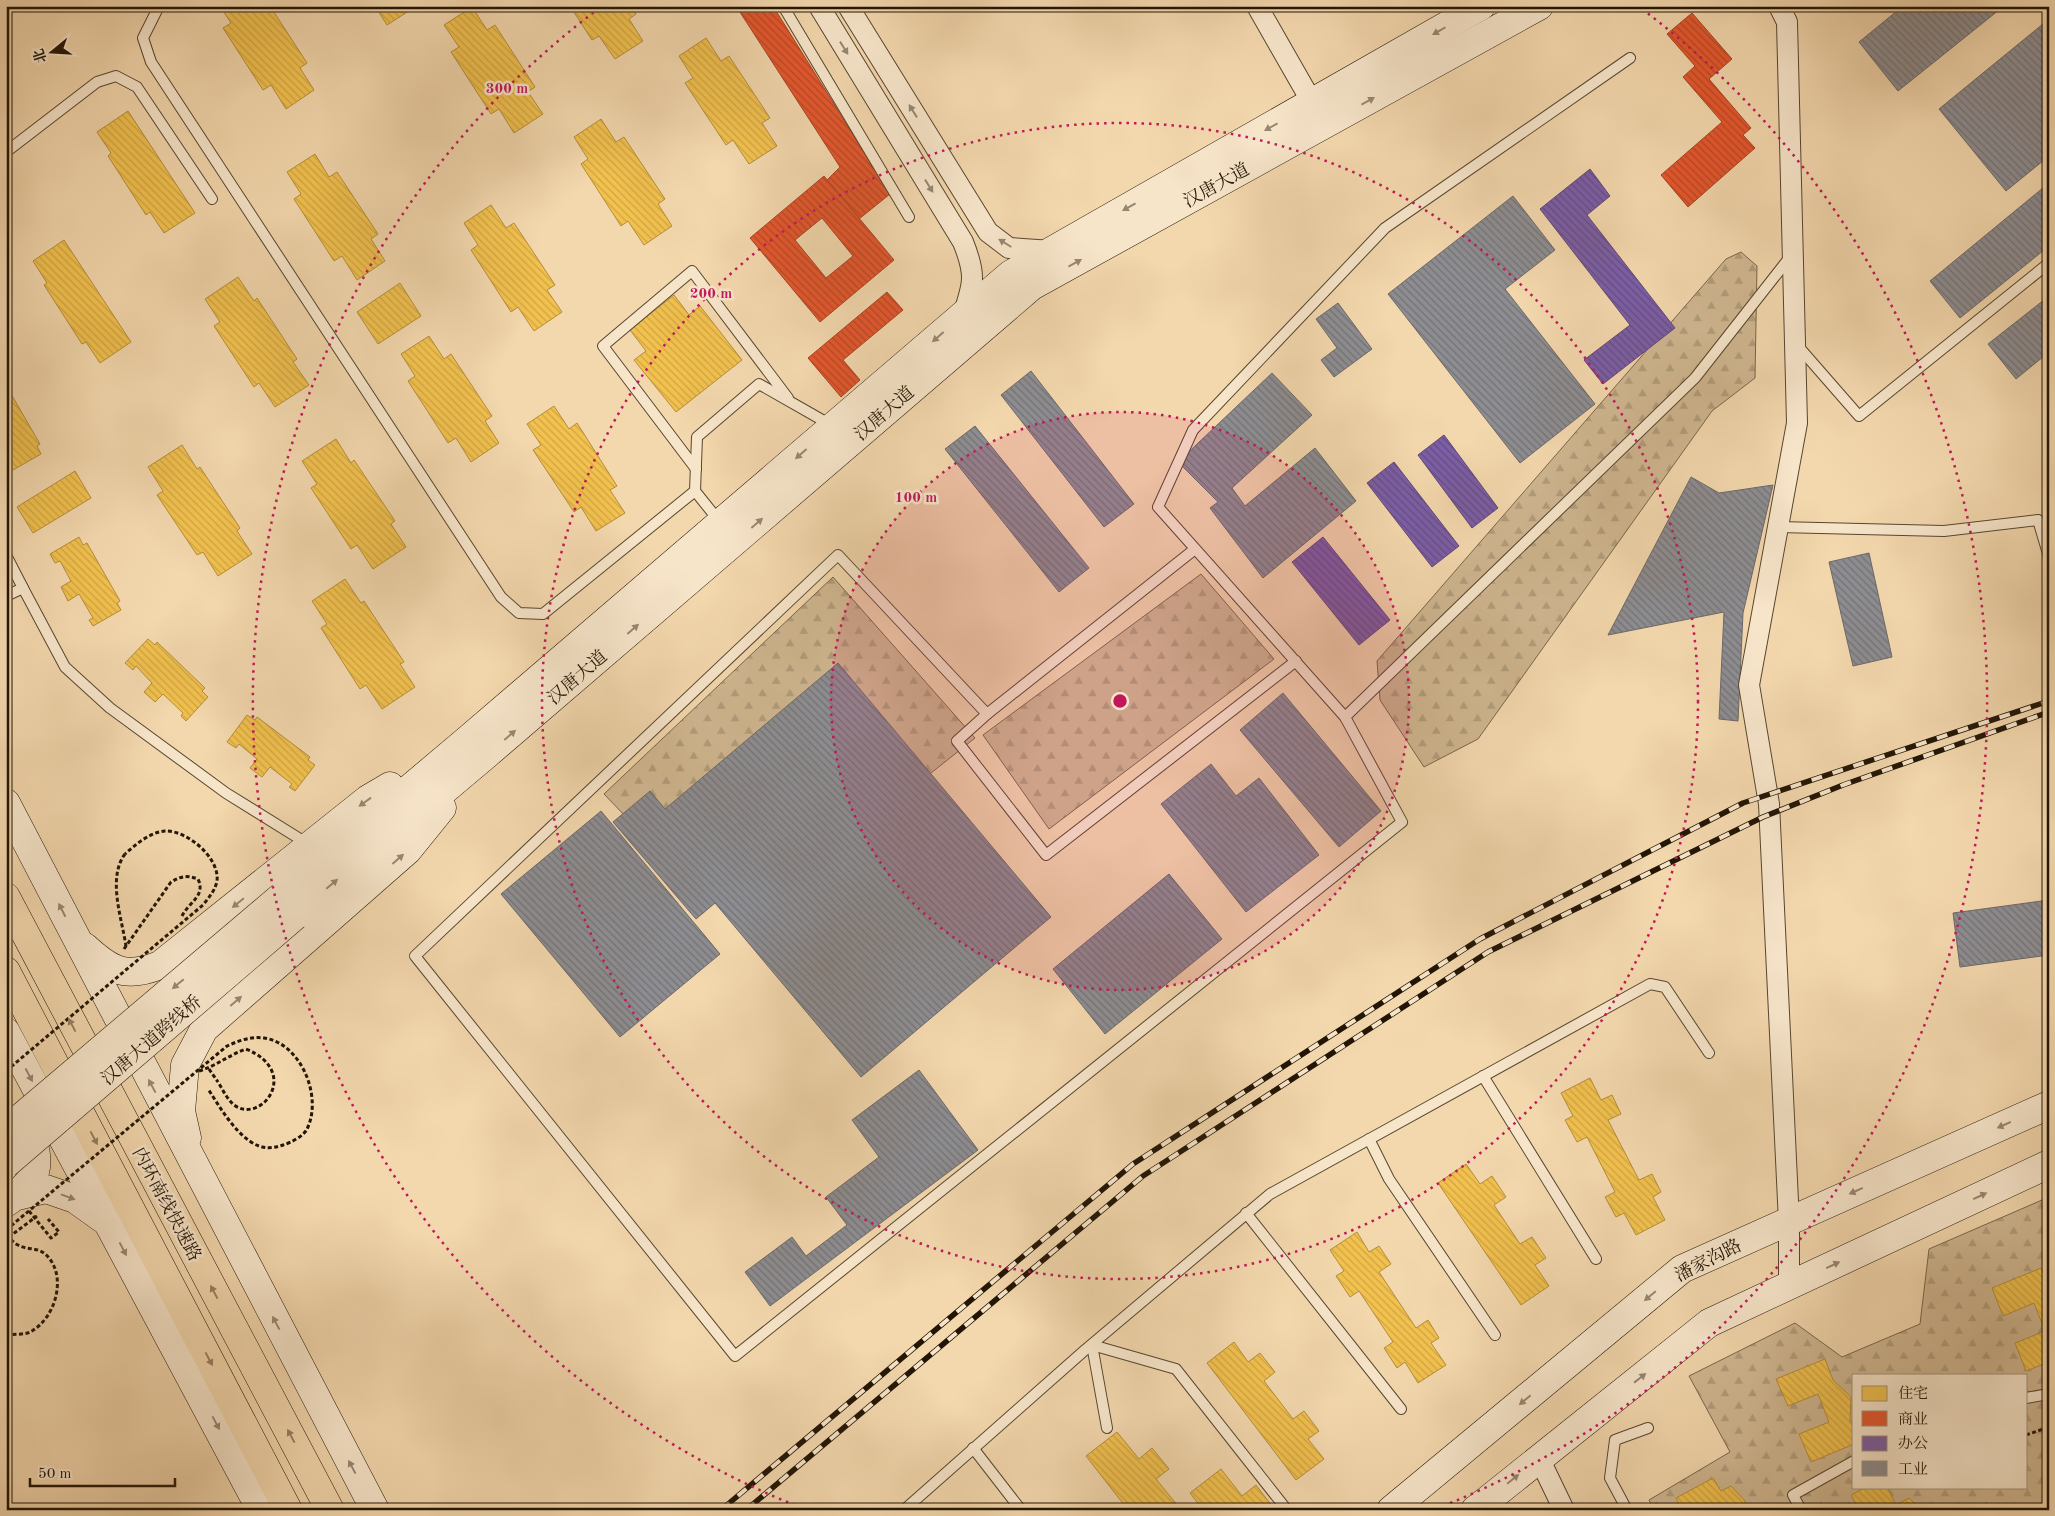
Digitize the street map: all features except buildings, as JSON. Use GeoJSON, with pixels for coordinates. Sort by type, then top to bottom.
{"type":"FeatureCollection","features":[{"type":"Feature","properties":{"kind":"highway","name":"内环南线快速路"},"geometry":{"type":"LineString","coordinates":[[6,897],[330,1510]]}},
{"type":"Feature","properties":{"kind":"highway","name":"内环南线快速路"},"geometry":{"type":"LineString","coordinates":[[6,971],[288,1510]]}},
{"type":"Feature","properties":{"kind":"main road","name":"汉唐大道"},"geometry":{"type":"LineString","coordinates":[[476,748],[720,523],[1011,274],[1313,104],[1481,6]]}},
{"type":"Feature","properties":{"kind":"main road","name":"汉唐大道"},"geometry":{"type":"LineString","coordinates":[[289,906],[476,748],[1032,286],[1539,6]]}},
{"type":"Feature","properties":{"kind":"main road"},"geometry":{"type":"LineString","coordinates":[[78,941],[105,966],[119,957],[125,972],[143,972],[160,965],[368,799],[476,748]]}},
{"type":"Feature","properties":{"kind":"main road"},"geometry":{"type":"LineString","coordinates":[[160,965],[149,984],[150,1012],[164,1031],[181,1037],[204,1029],[408,850],[476,748]]}},
{"type":"Feature","properties":{"kind":"main road"},"geometry":{"type":"LineString","coordinates":[[6,803],[375,1510]]}},
{"type":"Feature","properties":{"kind":"main road","name":"汉唐大道跨线桥"},"geometry":{"type":"LineString","coordinates":[[6,1130],[289,906]]}},
{"type":"Feature","properties":{"kind":"main road","name":"汉唐大道跨线桥"},"geometry":{"type":"LineString","coordinates":[[6,1164],[289,906]]}},
{"type":"Feature","properties":{"kind":"main road"},"geometry":{"type":"LineString","coordinates":[[195,1168],[180,1111],[186,1065],[204,1029]]}},
{"type":"Feature","properties":{"kind":"main road"},"geometry":{"type":"LineString","coordinates":[[6,1032],[261,1510]]}},
{"type":"Feature","properties":{"kind":"main road","name":"潘家沟路"},"geometry":{"type":"LineString","coordinates":[[1391,1510],[1682,1269],[2049,1105]]}},
{"type":"Feature","properties":{"kind":"main road"},"geometry":{"type":"LineString","coordinates":[[6,1126],[19,1128],[32,1135],[37,1158],[33,1179],[16,1203]]}},
{"type":"Feature","properties":{"kind":"main road"},"geometry":{"type":"LineString","coordinates":[[1476,1510],[1709,1323],[2049,1164]]}},
{"type":"Feature","properties":{"kind":"main road"},"geometry":{"type":"LineString","coordinates":[[16,1203],[46,1189],[76,1199],[109,1224]]}},
{"type":"Feature","properties":{"kind":"street"},"geometry":{"type":"LineString","coordinates":[[818,6],[963,242],[972,265],[972,288],[963,316]]}},
{"type":"Feature","properties":{"kind":"street"},"geometry":{"type":"LineString","coordinates":[[848,6],[988,232],[1009,248],[1052,251]]}},
{"type":"Feature","properties":{"kind":"street"},"geometry":{"type":"LineString","coordinates":[[1257,6],[1313,104]]}},
{"type":"Feature","properties":{"kind":"street"},"geometry":{"type":"LineString","coordinates":[[1779,6],[1787,22],[1797,423],[1749,685],[1769,804],[1788,1222],[1788,1286]]}},
{"type":"Feature","properties":{"kind":"street"},"geometry":{"type":"LineString","coordinates":[[1539,1458],[1564,1510]]}},
{"type":"Feature","properties":{"kind":"lane"},"geometry":{"type":"LineString","coordinates":[[158,6],[143,38],[151,62],[501,597],[520,613],[543,614],[695,491]]}},
{"type":"Feature","properties":{"kind":"lane"},"geometry":{"type":"LineString","coordinates":[[783,6],[909,217]]}},
{"type":"Feature","properties":{"kind":"lane"},"geometry":{"type":"LineString","coordinates":[[987,714],[838,555],[415,956],[735,1356],[1402,822],[1345,717],[1158,507],[1193,430],[1385,228],[1630,58]]}},
{"type":"Feature","properties":{"kind":"lane"},"geometry":{"type":"LineString","coordinates":[[6,152],[97,82],[116,76],[137,87],[212,200]]}},
{"type":"Feature","properties":{"kind":"lane"},"geometry":{"type":"LineString","coordinates":[[1345,717],[1695,378],[1793,254]]}},
{"type":"Feature","properties":{"kind":"lane"},"geometry":{"type":"LineString","coordinates":[[1795,342],[1858,416],[2049,263]]}},
{"type":"Feature","properties":{"kind":"lane"},"geometry":{"type":"LineString","coordinates":[[696,469],[603,346],[692,270],[792,402]]}},
{"type":"Feature","properties":{"kind":"lane"},"geometry":{"type":"LineString","coordinates":[[720,523],[695,491],[697,437],[760,384],[834,426]]}},
{"type":"Feature","properties":{"kind":"lane"},"geometry":{"type":"LineString","coordinates":[[1778,527],[1944,531],[2038,520],[2049,557]]}},
{"type":"Feature","properties":{"kind":"lane"},"geometry":{"type":"LineString","coordinates":[[1195,549],[987,714],[957,741],[1046,855],[1296,661]]}},
{"type":"Feature","properties":{"kind":"lane"},"geometry":{"type":"LineString","coordinates":[[6,555],[65,667],[110,708],[226,793],[310,846]]}},
{"type":"Feature","properties":{"kind":"lane"},"geometry":{"type":"LineString","coordinates":[[6,596],[23,588]]}},
{"type":"Feature","properties":{"kind":"lane"},"geometry":{"type":"LineString","coordinates":[[904,1510],[1092,1344],[1270,1194],[1650,984],[1665,987],[1709,1053]]}},
{"type":"Feature","properties":{"kind":"lane"},"geometry":{"type":"LineString","coordinates":[[1483,1076],[1596,1259]]}},
{"type":"Feature","properties":{"kind":"lane"},"geometry":{"type":"LineString","coordinates":[[1369,1139],[1389,1179],[1495,1335]]}},
{"type":"Feature","properties":{"kind":"lane"},"geometry":{"type":"LineString","coordinates":[[1246,1213],[1401,1409]]}},
{"type":"Feature","properties":{"kind":"lane"},"geometry":{"type":"LineString","coordinates":[[1092,1344],[1107,1428]]}},
{"type":"Feature","properties":{"kind":"lane"},"geometry":{"type":"LineString","coordinates":[[1092,1344],[1176,1369],[1287,1510]]}},
{"type":"Feature","properties":{"kind":"lane"},"geometry":{"type":"LineString","coordinates":[[2028,1398],[2049,1394]]}},
{"type":"Feature","properties":{"kind":"lane"},"geometry":{"type":"LineString","coordinates":[[1627,1510],[1610,1478],[1615,1440],[1648,1428]]}},
{"type":"Feature","properties":{"kind":"lane"},"geometry":{"type":"LineString","coordinates":[[973,1448],[1021,1510]]}},
{"type":"Feature","properties":{"kind":"lane"},"geometry":{"type":"LineString","coordinates":[[1802,1510],[1793,1495],[1852,1462]]}},
{"type":"Feature","properties":{"kind":"path"},"geometry":{"type":"LineString","coordinates":[[6,1071],[203,905],[213,892],[217,879],[210,859],[200,845],[184,836],[165,831],[136,844],[125,854],[120,861],[116,881],[119,957]]}},
{"type":"Feature","properties":{"kind":"path"},"geometry":{"type":"LineString","coordinates":[[119,957],[171,882],[180,876],[189,876],[198,879],[201,892],[187,907],[178,926]]}},
{"type":"Feature","properties":{"kind":"path"},"geometry":{"type":"LineString","coordinates":[[6,1230],[16,1203],[196,1072],[227,1046],[243,1040],[263,1038],[280,1042],[294,1054],[306,1076],[313,1105],[307,1130],[290,1143],[270,1150],[251,1143],[235,1128],[208,1089]]}},
{"type":"Feature","properties":{"kind":"path"},"geometry":{"type":"LineString","coordinates":[[196,1072],[212,1068],[231,1054],[246,1049],[269,1063],[274,1078],[273,1091],[267,1101],[256,1107],[244,1109],[235,1105],[218,1082]]}},
{"type":"Feature","properties":{"kind":"path"},"geometry":{"type":"LineString","coordinates":[[16,1203],[51,1238],[60,1232],[48,1219]]}},
{"type":"Feature","properties":{"kind":"path"},"geometry":{"type":"LineString","coordinates":[[6,1335],[29,1332],[48,1316],[56,1298],[57,1281],[55,1266],[48,1256],[36,1248],[18,1246],[8,1236],[40,1214]]}},
{"type":"Feature","properties":{"kind":"path"},"geometry":{"type":"LineString","coordinates":[[2028,1434],[2049,1427]]}},
{"type":"Feature","properties":{"kind":"green space"},"geometry":{"type":"Polygon","coordinates":[[[1741,252],[1757,266],[1755,378],[1712,411],[1478,739],[1424,767],[1380,700],[1377,661],[1726,259],[1741,252]]]}},
{"type":"Feature","properties":{"kind":"green space"},"geometry":{"type":"Polygon","coordinates":[[[1201,574],[1274,659],[1049,829],[983,735],[1201,574]]]}},
{"type":"Feature","properties":{"kind":"green space"},"geometry":{"type":"Polygon","coordinates":[[[833,577],[975,738],[921,781],[656,848],[604,794],[833,577]]]}},
{"type":"Feature","properties":{"kind":"green space"},"geometry":{"type":"Polygon","coordinates":[[[2049,1197],[2049,1510],[1654,1510],[1649,1500],[1730,1452],[1689,1376],[1795,1323],[1842,1357],[1920,1324],[1929,1249],[2049,1197]]]}},
{"type":"Feature","properties":{"kind":"railway"},"geometry":{"type":"LineString","coordinates":[[721,1510],[1133,1164],[1480,939],[1743,803],[2049,701]]}},
{"type":"Feature","properties":{"kind":"railway"},"geometry":{"type":"LineString","coordinates":[[746,1510],[1143,1176],[1488,952],[1763,817],[1843,785],[2049,712]]}}]}
